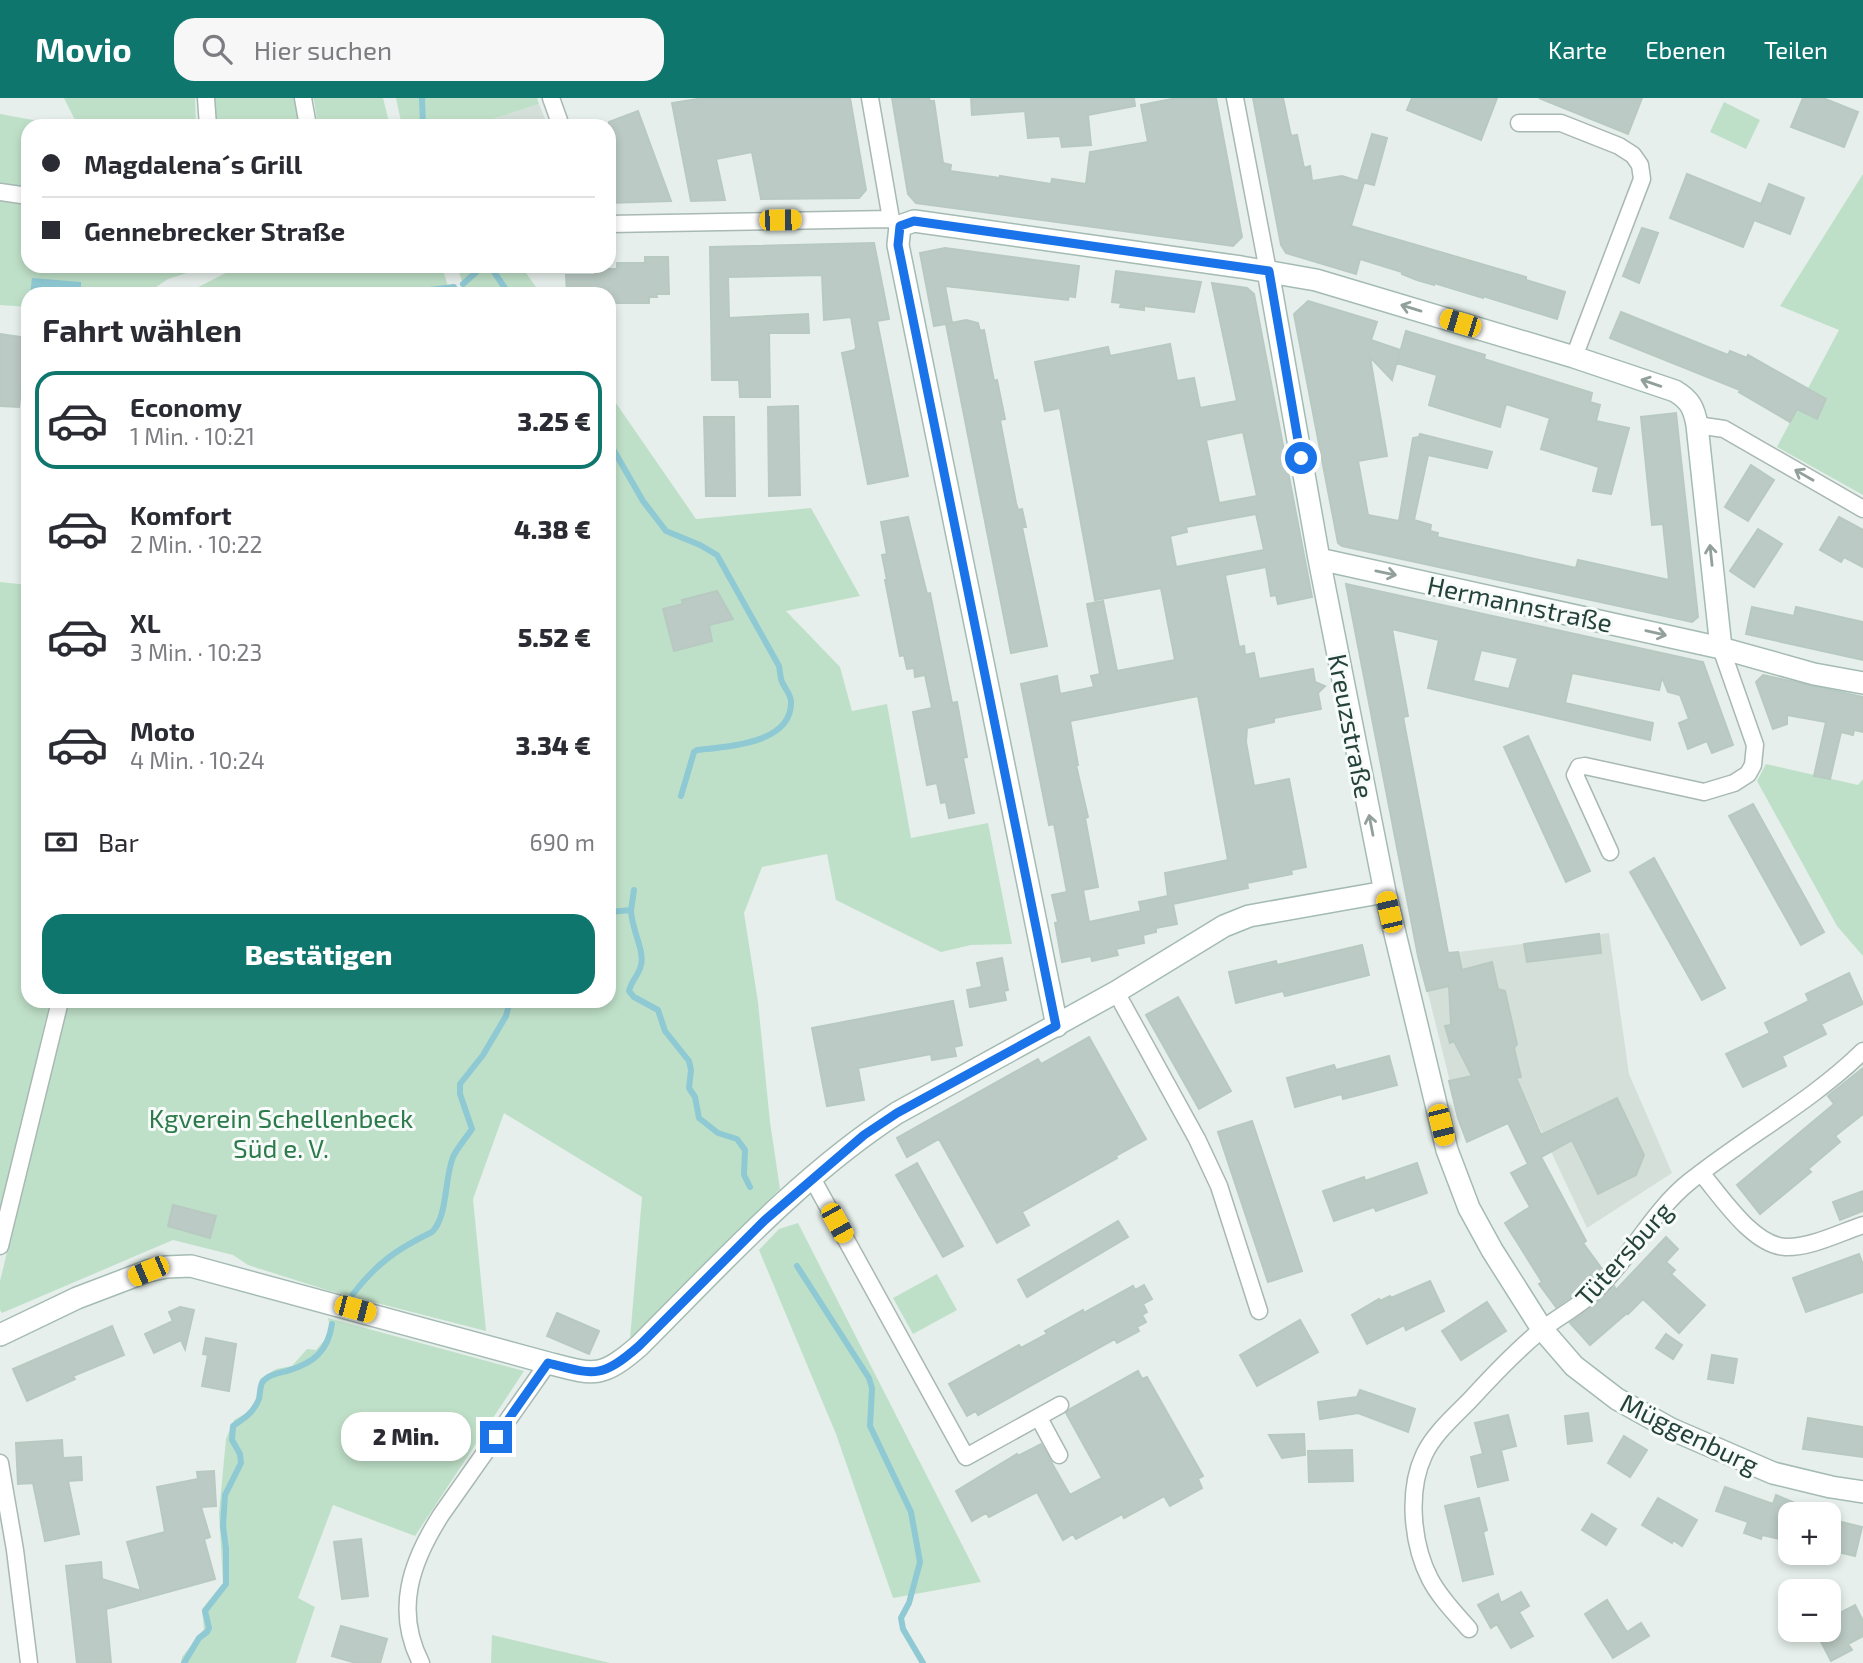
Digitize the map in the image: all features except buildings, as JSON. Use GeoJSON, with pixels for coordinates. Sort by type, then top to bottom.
{"type":"FeatureCollection","features":[{"type":"Feature","properties":{"kind":"street"},"geometry":{"type":"LineString","coordinates":[[206,98],[208,119]]}},
{"type":"Feature","properties":{"kind":"street"},"geometry":{"type":"LineString","coordinates":[[303,98],[307,119]]}},
{"type":"Feature","properties":{"kind":"street"},"geometry":{"type":"LineString","coordinates":[[551,98],[558,119]]}},
{"type":"Feature","properties":{"kind":"street"},"geometry":{"type":"LineString","coordinates":[[870,98],[1056,1026]]}},
{"type":"Feature","properties":{"kind":"street","name":"Kreuzstraße"},"geometry":{"type":"LineString","coordinates":[[1235,98],[1269,271],[1319,559],[1385,892],[1447,1150],[1469,1208],[1542,1329]]}},
{"type":"Feature","properties":{"kind":"street"},"geometry":{"type":"LineString","coordinates":[[1519,123],[1561,123],[1619,146],[1633,155],[1640,165],[1642,179],[1574,357]]}},
{"type":"Feature","properties":{"kind":"street"},"geometry":{"type":"LineString","coordinates":[[0,192],[21,195]]}},
{"type":"Feature","properties":{"kind":"street"},"geometry":{"type":"LineString","coordinates":[[616,224],[914,221],[1269,271],[1316,280],[1574,357],[1675,391],[1687,399],[1694,411],[1697,425],[1721,648],[1755,746],[1753,765],[1748,774],[1734,783],[1704,792],[1585,766],[1579,767],[1575,775],[1610,852]]}},
{"type":"Feature","properties":{"kind":"street"},"geometry":{"type":"LineString","coordinates":[[1697,425],[1724,429],[1863,509]]}},
{"type":"Feature","properties":{"kind":"street","name":"Hermannstraße"},"geometry":{"type":"LineString","coordinates":[[1319,559],[1721,648],[1814,674],[1863,683]]}},
{"type":"Feature","properties":{"kind":"street"},"geometry":{"type":"LineString","coordinates":[[0,1335],[77,1298],[148,1271],[191,1266],[548,1363],[595,1373],[619,1363],[639,1346],[765,1220],[864,1135],[897,1113],[1116,992],[1224,926],[1249,916],[1385,892]]}},
{"type":"Feature","properties":{"kind":"street"},"geometry":{"type":"LineString","coordinates":[[1116,992],[1198,1139],[1219,1186],[1259,1311]]}},
{"type":"Feature","properties":{"kind":"street"},"geometry":{"type":"LineString","coordinates":[[0,1246],[58,1008]]}},
{"type":"Feature","properties":{"kind":"street","name":"Tütersburg"},"geometry":{"type":"LineString","coordinates":[[1469,1629],[1444,1601],[1430,1580],[1422,1559],[1414,1507],[1424,1454],[1439,1433],[1509,1358],[1542,1329],[1573,1309],[1600,1286],[1672,1197],[1701,1173],[1797,1105],[1863,1051]]}},
{"type":"Feature","properties":{"kind":"street"},"geometry":{"type":"LineString","coordinates":[[1701,1173],[1748,1228],[1768,1242],[1784,1247],[1803,1244],[1863,1225]]}},
{"type":"Feature","properties":{"kind":"street"},"geometry":{"type":"LineString","coordinates":[[812,1178],[966,1457],[1060,1405]]}},
{"type":"Feature","properties":{"kind":"street","name":"Müggenburg"},"geometry":{"type":"LineString","coordinates":[[1542,1329],[1574,1366],[1616,1399],[1671,1429],[1773,1473],[1863,1492]]}},
{"type":"Feature","properties":{"kind":"street"},"geometry":{"type":"LineString","coordinates":[[421,1663],[413,1647],[407,1613],[414,1566],[425,1540],[548,1363]]}},
{"type":"Feature","properties":{"kind":"street"},"geometry":{"type":"LineString","coordinates":[[1039,1418],[1059,1455]]}},
{"type":"Feature","properties":{"kind":"street"},"geometry":{"type":"LineString","coordinates":[[0,1463],[15,1550],[29,1663]]}},
{"type":"Feature","properties":{"kind":"shaded area"},"geometry":{"type":"Polygon","coordinates":[[[539,104],[545,119],[493,119],[539,104]]]}},
{"type":"Feature","properties":{"kind":"shaded area"},"geometry":{"type":"Polygon","coordinates":[[[1609,933],[1629,1074],[1672,1173],[1587,1228],[1521,1088],[1459,1118],[1419,957],[1609,933]]]}},
{"type":"Feature","properties":{"kind":"green space"},"geometry":{"type":"Polygon","coordinates":[[[64,98],[195,98],[196,119],[74,119],[64,98]]]}},
{"type":"Feature","properties":{"kind":"green space"},"geometry":{"type":"Polygon","coordinates":[[[210,98],[296,98],[300,119],[213,119],[210,98]]]}},
{"type":"Feature","properties":{"kind":"green space"},"geometry":{"type":"Polygon","coordinates":[[[312,98],[383,98],[388,119],[317,119],[312,98]]]}},
{"type":"Feature","properties":{"kind":"green space"},"geometry":{"type":"Polygon","coordinates":[[[396,98],[537,98],[539,104],[493,119],[400,119],[396,98]]]}},
{"type":"Feature","properties":{"kind":"green space"},"geometry":{"type":"Polygon","coordinates":[[[1724,102],[1760,120],[1746,149],[1710,132],[1724,102]]]}},
{"type":"Feature","properties":{"kind":"green space"},"geometry":{"type":"Polygon","coordinates":[[[0,114],[28,119],[21,119],[21,187],[0,185],[0,114]]]}},
{"type":"Feature","properties":{"kind":"green space"},"geometry":{"type":"Polygon","coordinates":[[[1863,174],[1863,495],[1777,447],[1839,330],[1780,306],[1863,174]]]}},
{"type":"Feature","properties":{"kind":"green space"},"geometry":{"type":"Polygon","coordinates":[[[0,199],[21,201],[21,273],[187,273],[168,279],[156,287],[21,287],[21,306],[0,305],[0,199]]]}},
{"type":"Feature","properties":{"kind":"green space"},"geometry":{"type":"Polygon","coordinates":[[[226,273],[444,273],[448,287],[198,287],[226,273]]]}},
{"type":"Feature","properties":{"kind":"green space"},"geometry":{"type":"Polygon","coordinates":[[[459,273],[526,273],[536,287],[464,287],[459,273]]]}},
{"type":"Feature","properties":{"kind":"green space","name":"Kgverein Schellenbeck Süd e. V."},"geometry":{"type":"Polygon","coordinates":[[[616,403],[696,519],[811,508],[860,596],[786,611],[840,667],[852,711],[887,704],[911,838],[988,823],[1012,944],[971,945],[941,952],[836,900],[827,854],[762,867],[744,913],[758,1002],[770,1122],[780,1189],[630,1339],[642,1197],[504,1113],[473,1199],[486,1331],[330,1291],[248,1265],[233,1255],[173,1240],[2,1313],[0,1281],[66,1008],[616,1008],[616,403]]]}},
{"type":"Feature","properties":{"kind":"green space"},"geometry":{"type":"Polygon","coordinates":[[[0,582],[21,584],[21,1008],[48,1008],[0,1216],[0,582]]]}},
{"type":"Feature","properties":{"kind":"green space"},"geometry":{"type":"Polygon","coordinates":[[[1766,764],[1858,785],[1863,779],[1863,956],[1837,926],[1757,781],[1766,764]]]}},
{"type":"Feature","properties":{"kind":"green space"},"geometry":{"type":"Polygon","coordinates":[[[798,1223],[981,1582],[893,1598],[836,1434],[759,1250],[779,1229],[798,1223]]]}},
{"type":"Feature","properties":{"kind":"green space"},"geometry":{"type":"Polygon","coordinates":[[[937,1274],[957,1310],[913,1334],[893,1298],[937,1274]]]}},
{"type":"Feature","properties":{"kind":"green space"},"geometry":{"type":"Polygon","coordinates":[[[328,1318],[524,1371],[415,1536],[333,1505],[298,1598],[315,1607],[296,1663],[181,1663],[182,1657],[204,1629],[202,1609],[223,1583],[219,1513],[226,1439],[234,1420],[247,1413],[257,1398],[260,1379],[276,1369],[292,1366],[307,1349],[316,1350],[328,1332],[328,1318]]]}},
{"type":"Feature","properties":{"kind":"green space"},"geometry":{"type":"Polygon","coordinates":[[[492,1635],[610,1663],[491,1663],[492,1635]]]}},
{"type":"Feature","properties":{"kind":"water"},"geometry":{"type":"Polygon","coordinates":[[[32,278],[81,282],[81,287],[31,287],[32,278]]]}},
{"type":"Feature","properties":{"kind":"waterway"},"geometry":{"type":"LineString","coordinates":[[422,98],[423,119]]}},
{"type":"Feature","properties":{"kind":"waterway"},"geometry":{"type":"LineString","coordinates":[[463,284],[475,273]]}},
{"type":"Feature","properties":{"kind":"waterway"},"geometry":{"type":"LineString","coordinates":[[495,273],[504,287]]}},
{"type":"Feature","properties":{"kind":"waterway"},"geometry":{"type":"LineString","coordinates":[[616,454],[643,501],[666,531],[717,555],[779,666],[782,682],[791,699],[788,716],[781,727],[769,735],[740,745],[694,752],[681,796]]}},
{"type":"Feature","properties":{"kind":"waterway"},"geometry":{"type":"LineString","coordinates":[[616,911],[631,910],[634,890]]}},
{"type":"Feature","properties":{"kind":"waterway"},"geometry":{"type":"LineString","coordinates":[[631,910],[642,959],[629,991],[634,997],[658,1010],[665,1031],[689,1061],[689,1088],[695,1097],[699,1118],[718,1133],[737,1139],[745,1150],[744,1175],[750,1187]]}},
{"type":"Feature","properties":{"kind":"waterway"},"geometry":{"type":"LineString","coordinates":[[353,1294],[388,1258],[432,1232],[437,1225],[453,1157],[472,1129],[460,1094],[460,1084],[483,1055],[508,1008]]}},
{"type":"Feature","properties":{"kind":"waterway"},"geometry":{"type":"LineString","coordinates":[[797,1266],[869,1378],[872,1388],[870,1426],[911,1512],[920,1562],[909,1603],[901,1618],[903,1629],[923,1663]]}},
{"type":"Feature","properties":{"kind":"waterway"},"geometry":{"type":"LineString","coordinates":[[184,1663],[199,1638],[209,1628],[205,1611],[226,1584],[223,1526],[225,1495],[241,1463],[240,1454],[232,1440],[233,1426],[255,1408],[264,1380],[297,1368],[318,1355],[327,1342],[332,1324]]}},
{"type":"Feature","properties":{"kind":"route"},"geometry":{"type":"LineString","coordinates":[[496,1437],[548,1363],[595,1373],[619,1363],[765,1220],[864,1135],[897,1113],[1056,1026],[898,245],[900,226],[914,221],[1269,271],[1301,458]]}}]}
